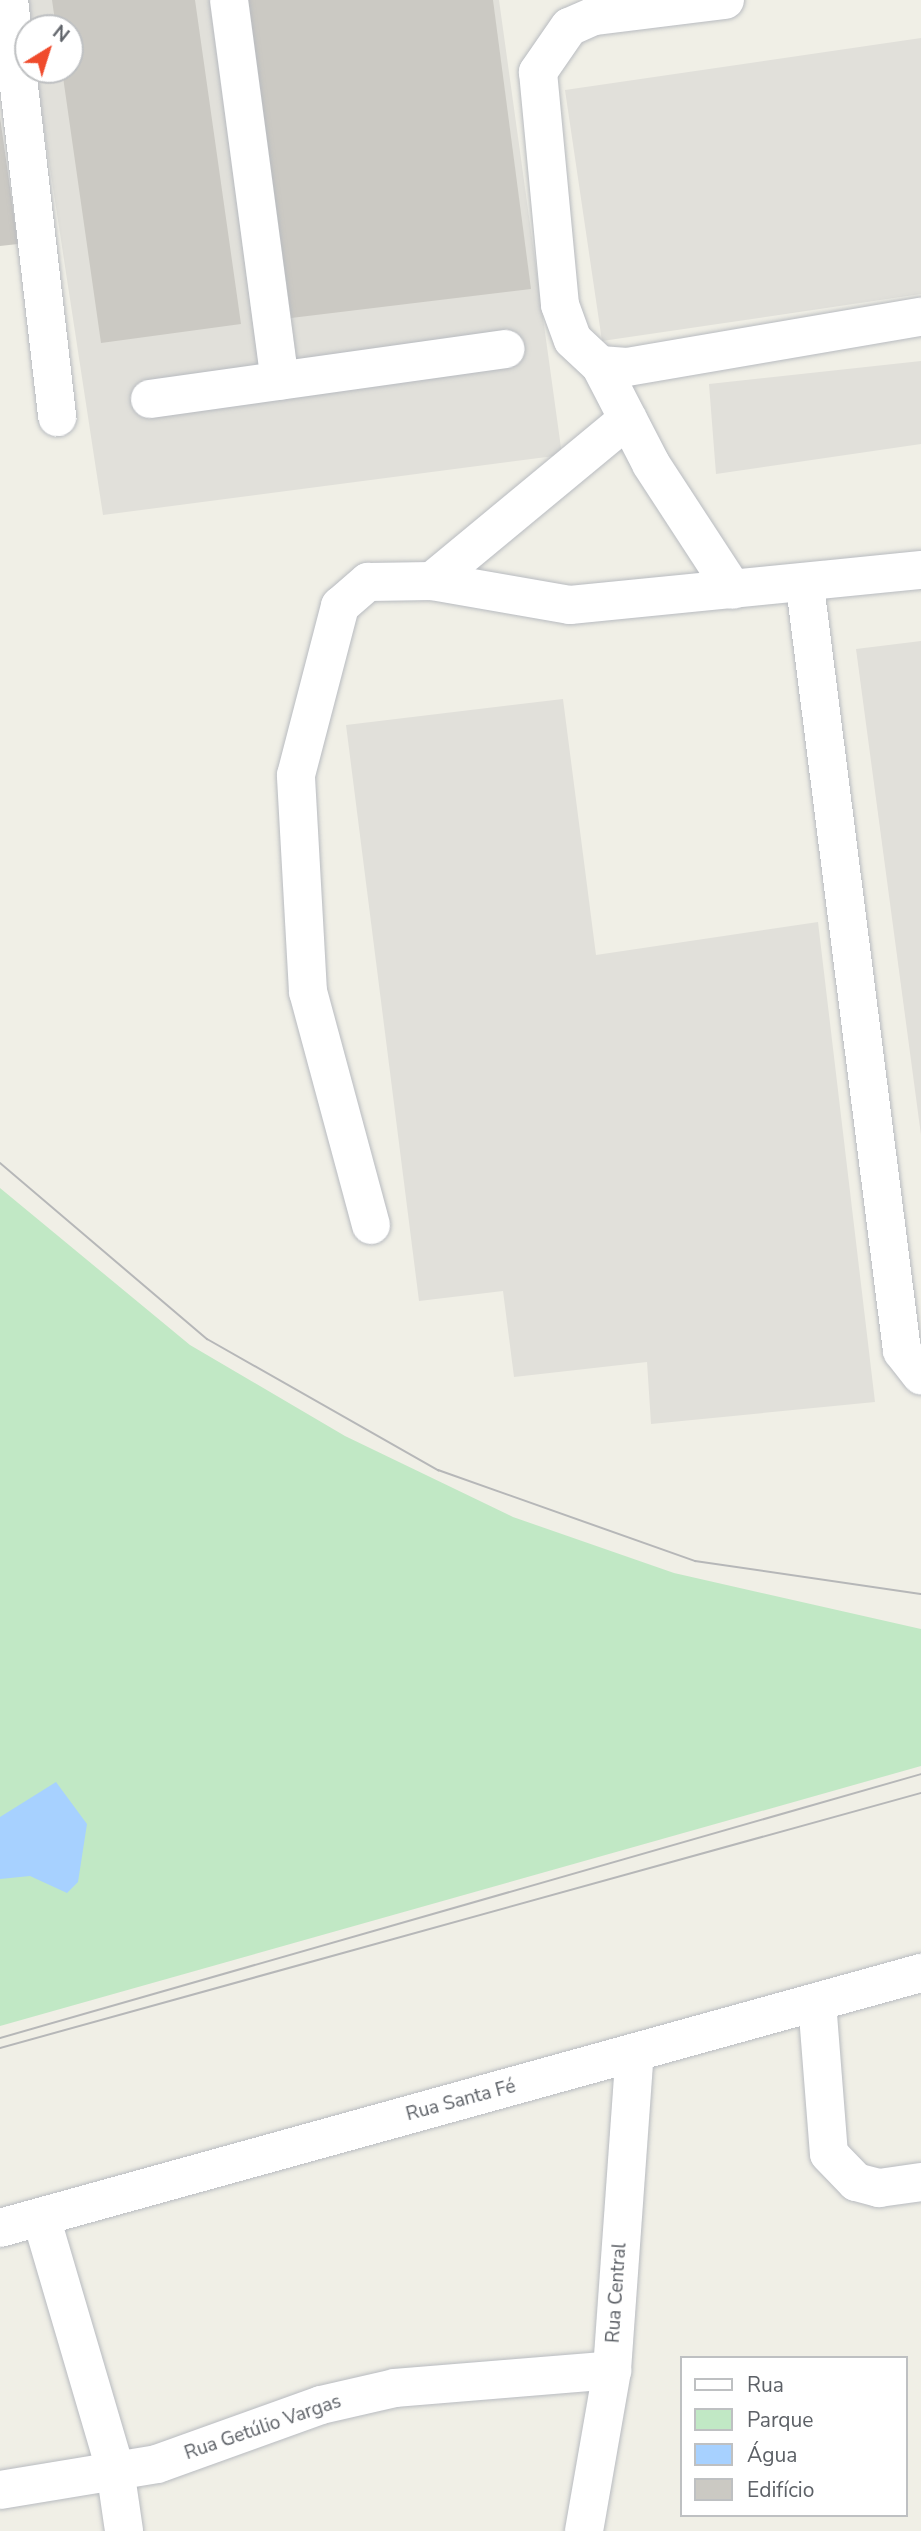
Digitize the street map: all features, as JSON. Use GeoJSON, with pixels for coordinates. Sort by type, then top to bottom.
{"type":"FeatureCollection","features":[{"type":"Feature","properties":{"kind":"street"},"geometry":{"type":"LineString","coordinates":[[9,0],[57,417]]}},
{"type":"Feature","properties":{"kind":"street"},"geometry":{"type":"LineString","coordinates":[[229,0],[280,381]]}},
{"type":"Feature","properties":{"kind":"street"},"geometry":{"type":"LineString","coordinates":[[725,0],[594,16],[569,27],[538,72],[560,305],[573,340],[600,365],[628,419],[733,590]]}},
{"type":"Feature","properties":{"kind":"street"},"geometry":{"type":"LineString","coordinates":[[600,365],[627,367],[921,317]]}},
{"type":"Feature","properties":{"kind":"street"},"geometry":{"type":"LineString","coordinates":[[150,399],[506,349]]}},
{"type":"Feature","properties":{"kind":"street"},"geometry":{"type":"LineString","coordinates":[[432,581],[628,419]]}},
{"type":"Feature","properties":{"kind":"street"},"geometry":{"type":"LineString","coordinates":[[371,1225],[308,992],[296,775],[340,606],[368,582],[432,581],[570,605],[805,586],[921,570]]}},
{"type":"Feature","properties":{"kind":"street"},"geometry":{"type":"LineString","coordinates":[[805,586],[902,1350],[921,1375]]}},
{"type":"Feature","properties":{"kind":"street","name":"Rua Santa Fé"},"geometry":{"type":"LineString","coordinates":[[0,2228],[921,1973]]}},
{"type":"Feature","properties":{"kind":"street"},"geometry":{"type":"LineString","coordinates":[[817,2002],[828,2154],[856,2182],[879,2188],[921,2182]]}},
{"type":"Feature","properties":{"kind":"street","name":"Rua Central"},"geometry":{"type":"LineString","coordinates":[[584,2531],[612,2370],[635,2053]]}},
{"type":"Feature","properties":{"kind":"street"},"geometry":{"type":"LineString","coordinates":[[41,2217],[115,2469],[124,2531]]}},
{"type":"Feature","properties":{"kind":"street","name":"Rua Getúlio Vargas"},"geometry":{"type":"LineString","coordinates":[[0,2490],[157,2464],[321,2405],[395,2388],[612,2370]]}},
{"type":"Feature","properties":{"kind":"shaded area"},"geometry":{"type":"Polygon","coordinates":[[[24,0],[499,0],[562,455],[103,515],[37,84],[84,84],[84,14],[26,14],[24,0]]]}},
{"type":"Feature","properties":{"kind":"shaded area"},"geometry":{"type":"Polygon","coordinates":[[[921,38],[921,294],[602,341],[565,90],[921,38]]]}},
{"type":"Feature","properties":{"kind":"shaded area"},"geometry":{"type":"Polygon","coordinates":[[[921,361],[921,444],[716,474],[709,384],[921,361]]]}},
{"type":"Feature","properties":{"kind":"shaded area"},"geometry":{"type":"Polygon","coordinates":[[[921,641],[921,1135],[856,649],[921,641]]]}},
{"type":"Feature","properties":{"kind":"shaded area"},"geometry":{"type":"Polygon","coordinates":[[[563,699],[596,955],[818,922],[875,1402],[651,1424],[647,1362],[514,1377],[503,1291],[419,1301],[346,725],[563,699]]]}},
{"type":"Feature","properties":{"kind":"green space"},"geometry":{"type":"Polygon","coordinates":[[[0,1188],[190,1345],[345,1436],[513,1517],[674,1573],[921,1629],[921,1766],[0,2026],[0,1188]]]}},
{"type":"Feature","properties":{"kind":"water"},"geometry":{"type":"Polygon","coordinates":[[[56,1782],[87,1824],[78,1882],[67,1893],[30,1876],[0,1879],[0,1817],[56,1782]]]}},
{"type":"Feature","properties":{"kind":"building"},"geometry":{"type":"Polygon","coordinates":[[[52,0],[195,0],[241,324],[101,343],[64,84],[84,84],[84,14],[54,14],[52,0]]]}},
{"type":"Feature","properties":{"kind":"building"},"geometry":{"type":"Polygon","coordinates":[[[248,0],[493,0],[531,289],[291,318],[248,0]]]}},
{"type":"Feature","properties":{"kind":"building"},"geometry":{"type":"Polygon","coordinates":[[[0,117],[18,244],[0,246],[0,117]]]}},
{"type":"Feature","properties":{"kind":"tram line"},"geometry":{"type":"LineString","coordinates":[[0,1163],[207,1339],[438,1470],[695,1561],[921,1594]]}},
{"type":"Feature","properties":{"kind":"tram line"},"geometry":{"type":"LineString","coordinates":[[0,2038],[921,1774]]}},
{"type":"Feature","properties":{"kind":"tram line"},"geometry":{"type":"LineString","coordinates":[[0,2048],[921,1793]]}}]}
